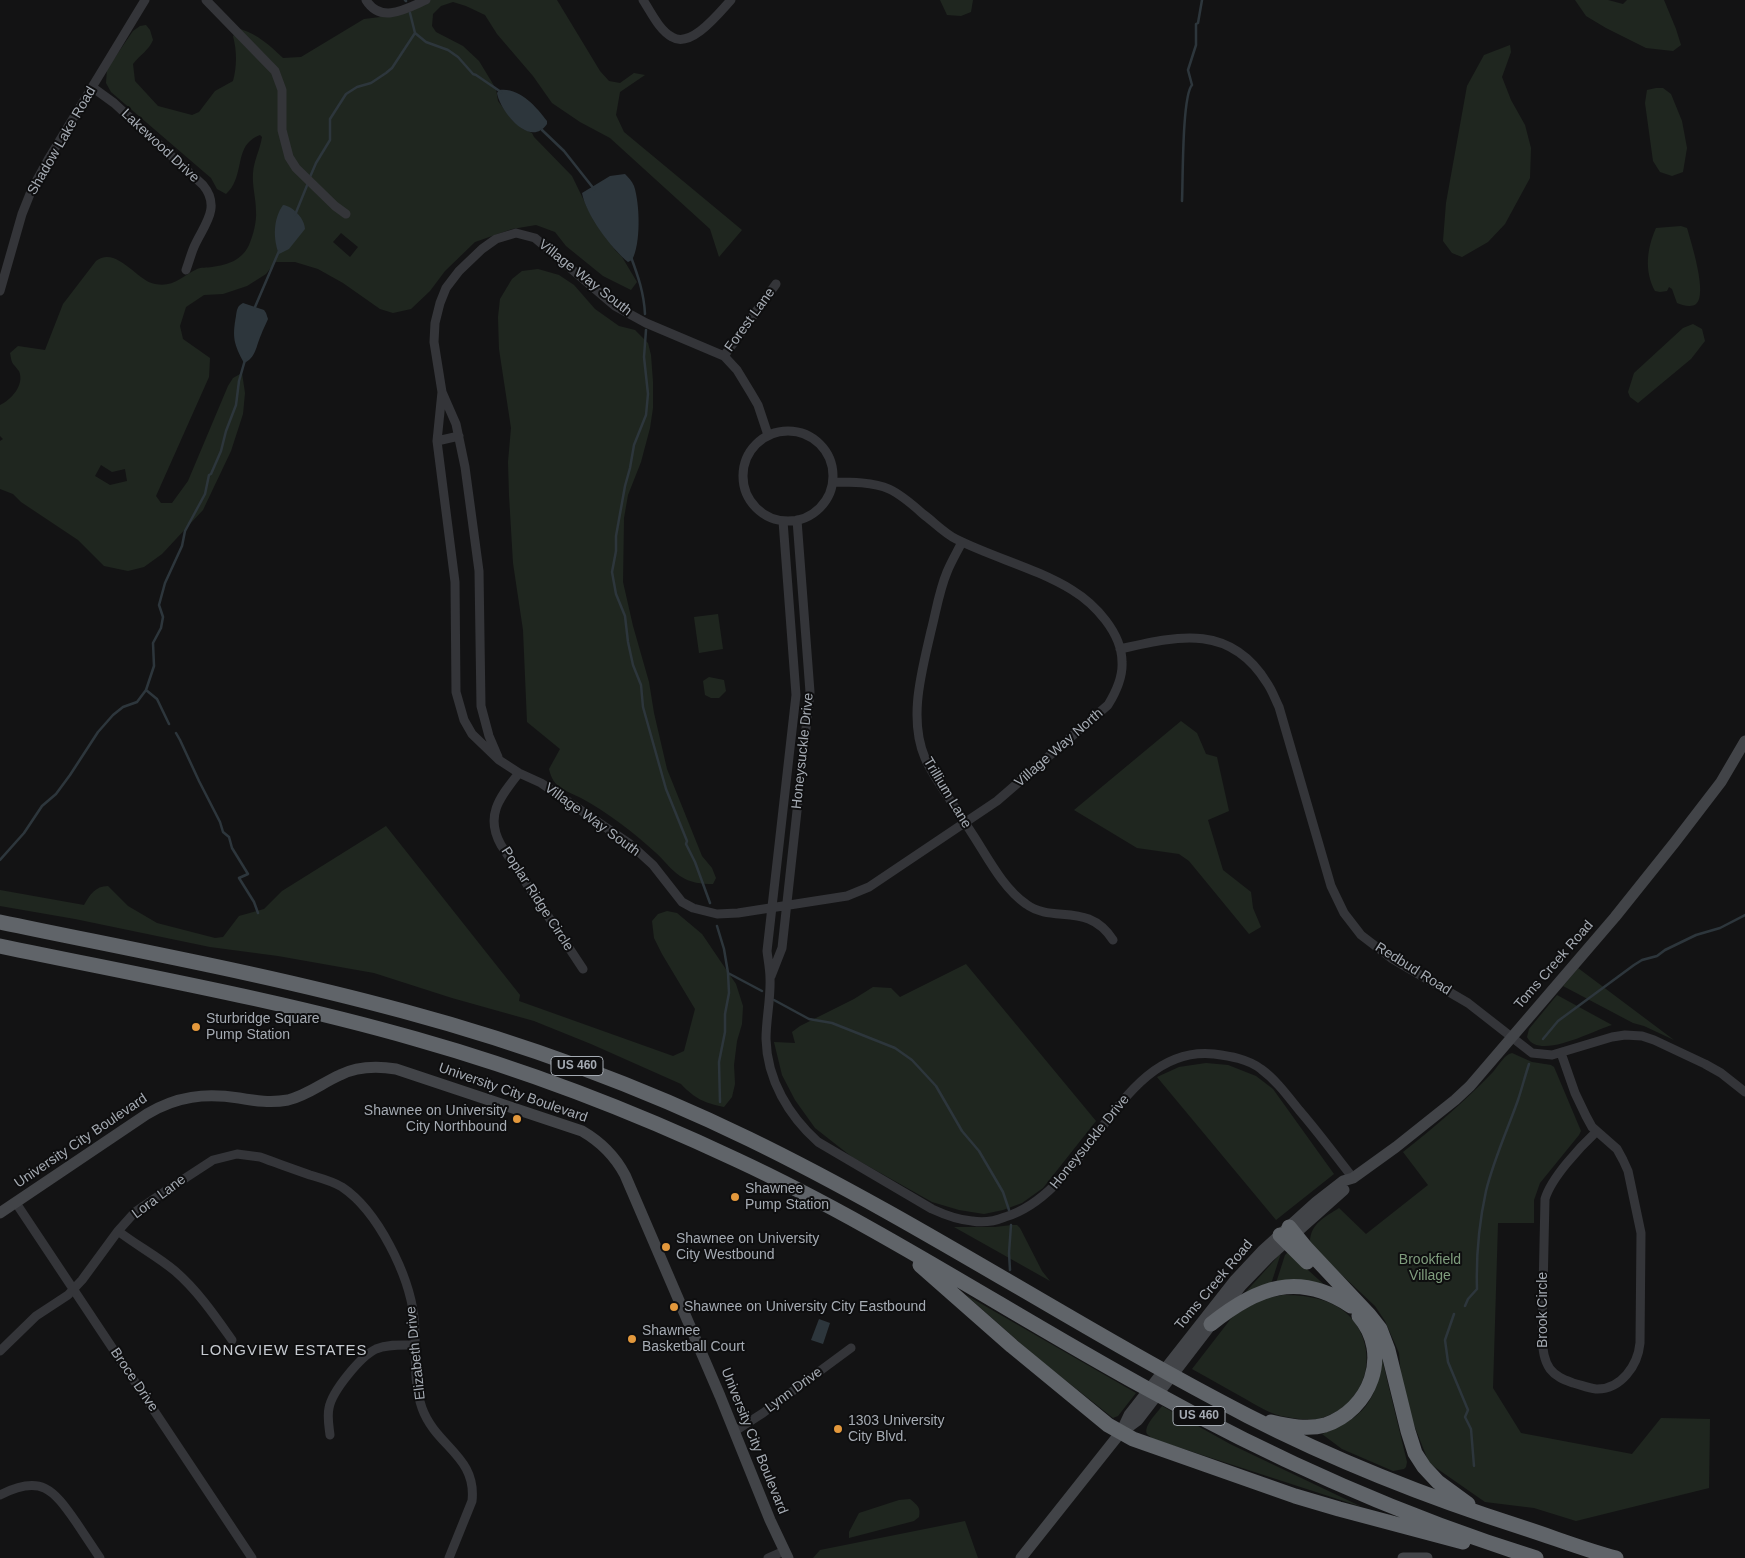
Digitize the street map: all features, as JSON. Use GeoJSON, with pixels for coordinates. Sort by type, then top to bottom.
{"type":"FeatureCollection","features":[{"type":"Feature","properties":{"kind":"highway","name":"US 460"},"geometry":{"type":"LineString","coordinates":[[0,922],[302,986],[410,1013],[473,1031],[538,1053],[680,1107],[748,1138],[834,1182],[1105,1338],[1246,1415],[1312,1447],[1390,1480],[1491,1518],[1616,1558]]}},
{"type":"Feature","properties":{"kind":"highway","name":"US 460"},"geometry":{"type":"LineString","coordinates":[[0,946],[317,1013],[414,1038],[494,1063],[600,1100],[683,1135],[788,1185],[895,1243],[1145,1388],[1234,1435],[1304,1469],[1390,1505],[1536,1558]]}},
{"type":"Feature","properties":{"kind":"highway"},"geometry":{"type":"LineString","coordinates":[[1246,1415],[1284,1425],[1323,1426],[1340,1419],[1355,1408],[1365,1395],[1372,1379],[1375,1359],[1372,1340],[1365,1323],[1287,1234]]}},
{"type":"Feature","properties":{"kind":"highway"},"geometry":{"type":"LineString","coordinates":[[1287,1234],[1306,1248],[1380,1329],[1388,1350],[1408,1431],[1419,1461],[1438,1482],[1491,1518]]}},
{"type":"Feature","properties":{"kind":"highway"},"geometry":{"type":"LineString","coordinates":[[895,1243],[1012,1346],[1108,1425],[1144,1444],[1331,1507],[1468,1543],[1521,1553]]}},
{"type":"Feature","properties":{"kind":"highway"},"geometry":{"type":"LineString","coordinates":[[1211,1324],[1244,1300],[1260,1292],[1275,1288],[1298,1287],[1313,1289],[1351,1306]]}},
{"type":"Feature","properties":{"kind":"main road","name":"Toms Creek Road"},"geometry":{"type":"LineString","coordinates":[[1021,1558],[1185,1350],[1235,1280],[1287,1234],[1348,1187],[1353,1178],[1455,1100],[1480,1074],[1676,842],[1720,782],[1745,740]]}},
{"type":"Feature","properties":{"kind":"main road","name":"University City Boulevard"},"geometry":{"type":"LineString","coordinates":[[0,1213],[147,1114],[174,1100],[206,1095],[256,1101],[281,1101],[307,1094],[340,1074],[353,1070],[378,1067],[408,1073],[572,1127],[592,1137],[609,1151],[625,1175],[786,1554]]}},
{"type":"Feature","properties":{"kind":"main road","name":"Toms Creek Road"},"geometry":{"type":"LineString","coordinates":[[1185,1350],[1211,1324],[1287,1234]]}},
{"type":"Feature","properties":{"kind":"main road"},"geometry":{"type":"LineString","coordinates":[[1403,1558],[1427,1558]]}},
{"type":"Feature","properties":{"kind":"street","name":"Shadow Lake Road"},"geometry":{"type":"LineString","coordinates":[[0,291],[22,214],[32,189],[145,0]]}},
{"type":"Feature","properties":{"kind":"street"},"geometry":{"type":"LineString","coordinates":[[206,0],[275,71],[282,90],[282,130],[289,157],[296,168],[335,206],[346,214]]}},
{"type":"Feature","properties":{"kind":"street"},"geometry":{"type":"LineString","coordinates":[[366,0],[377,12],[387,14],[426,0]]}},
{"type":"Feature","properties":{"kind":"street"},"geometry":{"type":"LineString","coordinates":[[643,0],[669,35],[677,40],[695,36],[731,0]]}},
{"type":"Feature","properties":{"kind":"street","name":"Lakewood Drive"},"geometry":{"type":"LineString","coordinates":[[92,87],[114,103],[203,185],[208,193],[211,205],[210,214],[194,247],[186,270]]}},
{"type":"Feature","properties":{"kind":"street","name":"Village Way South"},"geometry":{"type":"LineString","coordinates":[[499,760],[486,728],[481,706],[479,571],[459,436],[442,392],[434,342],[436,314],[446,288],[458,271],[496,239],[516,233],[535,238],[615,306],[632,316],[724,356],[740,375],[758,405],[768,435]]}},
{"type":"Feature","properties":{"kind":"street","name":"Forest Lane"},"geometry":{"type":"LineString","coordinates":[[724,356],[776,284]]}},
{"type":"Feature","properties":{"kind":"street","name":"Village Way South"},"geometry":{"type":"LineString","coordinates":[[442,392],[437,441],[455,582],[458,699],[464,720],[472,734],[499,760],[519,773],[541,783],[630,844],[653,865],[682,902],[693,908],[717,914],[728,914],[788,905]]}},
{"type":"Feature","properties":{"kind":"street"},"geometry":{"type":"LineString","coordinates":[[781,431],[795,431],[808,435],[820,443],[828,454],[833,482],[829,495],[821,507],[810,515],[797,520],[783,521],[769,517],[756,509],[748,497],[743,484],[743,469],[747,455],[756,443],[768,435],[781,431]]}},
{"type":"Feature","properties":{"kind":"street"},"geometry":{"type":"LineString","coordinates":[[437,441],[459,436]]}},
{"type":"Feature","properties":{"kind":"street","name":"Village Way North"},"geometry":{"type":"LineString","coordinates":[[788,905],[847,896],[863,890],[997,801],[1108,705],[1115,694],[1121,673],[1120,649],[1113,633],[1098,611],[1072,590],[949,536],[909,503],[888,489],[867,484],[833,482]]}},
{"type":"Feature","properties":{"kind":"street","name":"Honeysuckle Drive"},"geometry":{"type":"LineString","coordinates":[[770,979],[782,948],[788,905],[810,692],[797,520]]}},
{"type":"Feature","properties":{"kind":"street","name":"Honeysuckle Drive"},"geometry":{"type":"LineString","coordinates":[[783,521],[796,695],[767,951],[770,979],[766,1041],[770,1066],[778,1090],[790,1111],[818,1142],[932,1209],[952,1217],[973,1222],[994,1221],[1014,1215],[1037,1202],[1056,1186],[1132,1090],[1148,1074],[1167,1062],[1188,1055],[1226,1055],[1258,1067],[1276,1080],[1353,1178]]}},
{"type":"Feature","properties":{"kind":"street","name":"Trillium Lane"},"geometry":{"type":"LineString","coordinates":[[962,542],[946,573],[924,661],[917,706],[919,736],[924,757],[931,771],[1014,895],[1027,906],[1043,912],[1074,914],[1092,921],[1106,930],[1113,940]]}},
{"type":"Feature","properties":{"kind":"street","name":"Redbud Road"},"geometry":{"type":"LineString","coordinates":[[1120,649],[1172,638],[1201,638],[1226,645],[1242,654],[1254,664],[1268,684],[1279,707],[1331,886],[1344,913],[1361,934],[1391,958],[1468,1003],[1512,1036],[1525,1049],[1534,1053],[1552,1055],[1612,1037],[1642,1036],[1712,1068],[1745,1092]]}},
{"type":"Feature","properties":{"kind":"street","name":"Poplar Ridge Circle"},"geometry":{"type":"LineString","coordinates":[[519,773],[498,802],[495,815],[496,833],[501,845],[583,970]]}},
{"type":"Feature","properties":{"kind":"street","name":"Brook Circle"},"geometry":{"type":"LineString","coordinates":[[1561,1053],[1578,1101],[1590,1124],[1596,1132],[1617,1149],[1625,1163],[1639,1218],[1641,1247],[1640,1343],[1638,1358],[1624,1378],[1612,1385],[1597,1389],[1568,1381],[1552,1372],[1544,1358],[1542,1336],[1546,1195],[1555,1178],[1596,1132]]}},
{"type":"Feature","properties":{"kind":"street","name":"Lora Lane"},"geometry":{"type":"LineString","coordinates":[[0,1351],[36,1316],[73,1290],[94,1265],[118,1231],[136,1212],[166,1190],[221,1157],[237,1154],[260,1157],[335,1184]]}},
{"type":"Feature","properties":{"kind":"street","name":"Elizabeth Drive"},"geometry":{"type":"LineString","coordinates":[[335,1184],[354,1196],[369,1212],[394,1256],[407,1286],[414,1317],[417,1388],[423,1410],[437,1435],[467,1469],[472,1485],[472,1501],[449,1558]]}},
{"type":"Feature","properties":{"kind":"street","name":"Broce Drive"},"geometry":{"type":"LineString","coordinates":[[16,1203],[252,1558]]}},
{"type":"Feature","properties":{"kind":"street"},"geometry":{"type":"LineString","coordinates":[[118,1231],[162,1261],[182,1278],[206,1304],[232,1340]]}},
{"type":"Feature","properties":{"kind":"street"},"geometry":{"type":"LineString","coordinates":[[330,1435],[328,1416],[331,1402],[338,1389],[360,1361],[382,1347],[414,1345]]}},
{"type":"Feature","properties":{"kind":"street","name":"Lynn Drive"},"geometry":{"type":"LineString","coordinates":[[735,1431],[763,1413],[852,1348]]}},
{"type":"Feature","properties":{"kind":"street"},"geometry":{"type":"LineString","coordinates":[[0,1495],[29,1485],[46,1489],[53,1493],[66,1507],[100,1558]]}},
{"type":"Feature","properties":{"kind":"street"},"geometry":{"type":"LineString","coordinates":[[768,1558],[786,1554]]}},
{"type":"Feature","properties":{"kind":"green space"},"geometry":{"type":"Polygon","coordinates":[[[428,0],[557,0],[600,71],[609,81],[620,83],[634,73],[645,75],[620,92],[616,115],[624,132],[742,230],[719,257],[710,229],[610,138],[580,122],[552,103],[533,76],[497,34],[485,15],[453,2],[441,6],[433,14],[432,26],[436,32],[463,46],[479,61],[496,89],[498,101],[513,121],[532,133],[572,176],[590,213],[615,250],[622,257],[637,282],[631,290],[603,276],[566,246],[555,232],[536,225],[512,229],[475,242],[445,271],[430,291],[411,309],[393,313],[380,309],[343,283],[318,269],[295,262],[275,262],[266,274],[247,286],[223,294],[204,295],[186,307],[180,326],[183,339],[210,358],[209,377],[156,496],[161,503],[172,503],[188,481],[228,386],[233,378],[242,373],[245,393],[243,414],[231,451],[203,510],[162,554],[144,567],[128,571],[104,566],[78,540],[21,502],[13,494],[0,489],[0,441],[3,439],[0,436],[0,405],[12,396],[19,387],[20,382],[19,371],[12,362],[10,353],[18,346],[45,350],[63,304],[96,261],[104,257],[119,260],[141,277],[161,285],[177,281],[199,268],[224,265],[234,261],[243,254],[249,245],[255,224],[256,206],[253,173],[262,137],[260,135],[255,137],[246,146],[235,181],[226,194],[217,189],[211,178],[111,92],[106,83],[107,69],[133,31],[140,26],[146,25],[150,30],[153,40],[147,50],[133,64],[135,81],[158,106],[192,115],[199,112],[215,91],[233,81],[236,58],[233,36],[240,29],[258,37],[283,58],[301,57],[364,19],[397,15],[428,0]],[[341,233],[333,242],[350,257],[358,247],[341,233]],[[101,465],[95,476],[110,485],[127,481],[125,469],[112,472],[101,465]]]}},
{"type":"Feature","properties":{"kind":"green space"},"geometry":{"type":"Polygon","coordinates":[[[940,0],[973,0],[971,12],[961,16],[947,15],[940,0]]]}},
{"type":"Feature","properties":{"kind":"green space"},"geometry":{"type":"Polygon","coordinates":[[[1575,0],[1608,0],[1623,4],[1627,0],[1664,0],[1681,45],[1673,51],[1646,48],[1586,16],[1575,0]]]}},
{"type":"Feature","properties":{"kind":"green space"},"geometry":{"type":"Polygon","coordinates":[[[1510,45],[1511,52],[1502,77],[1511,100],[1525,125],[1531,148],[1530,178],[1505,224],[1488,242],[1462,257],[1452,253],[1443,241],[1446,203],[1467,86],[1484,55],[1510,45]]]}},
{"type":"Feature","properties":{"kind":"green space"},"geometry":{"type":"Polygon","coordinates":[[[1663,88],[1671,94],[1682,121],[1687,148],[1683,172],[1672,176],[1660,172],[1653,161],[1645,103],[1647,90],[1663,88]]]}},
{"type":"Feature","properties":{"kind":"green space"},"geometry":{"type":"Polygon","coordinates":[[[1681,226],[1687,228],[1699,280],[1699,299],[1692,306],[1677,303],[1672,289],[1669,287],[1667,291],[1655,291],[1649,276],[1650,243],[1656,228],[1681,226]]]}},
{"type":"Feature","properties":{"kind":"green space"},"geometry":{"type":"Polygon","coordinates":[[[538,269],[559,275],[574,285],[595,309],[619,326],[635,330],[648,343],[651,355],[653,408],[650,428],[641,462],[628,495],[624,518],[623,582],[649,682],[667,769],[702,856],[712,868],[716,878],[713,884],[696,883],[680,876],[620,823],[557,784],[553,780],[549,769],[560,749],[527,722],[523,630],[513,563],[509,495],[508,462],[511,428],[499,349],[498,317],[500,299],[512,279],[522,271],[538,269]]]}},
{"type":"Feature","properties":{"kind":"green space"},"geometry":{"type":"Polygon","coordinates":[[[1693,324],[1702,329],[1705,341],[1691,359],[1638,403],[1630,397],[1628,392],[1634,373],[1683,328],[1693,324]]]}},
{"type":"Feature","properties":{"kind":"green space"},"geometry":{"type":"Polygon","coordinates":[[[718,614],[723,649],[699,653],[694,617],[718,614]]]}},
{"type":"Feature","properties":{"kind":"green space"},"geometry":{"type":"Polygon","coordinates":[[[709,677],[724,680],[726,691],[719,698],[711,698],[705,695],[703,681],[709,677]]]}},
{"type":"Feature","properties":{"kind":"green space"},"geometry":{"type":"Polygon","coordinates":[[[1181,721],[1197,733],[1206,754],[1217,757],[1229,811],[1208,820],[1223,870],[1251,892],[1253,908],[1261,927],[1249,934],[1189,861],[1179,854],[1137,848],[1074,810],[1181,721]]]}},
{"type":"Feature","properties":{"kind":"green space"},"geometry":{"type":"Polygon","coordinates":[[[386,826],[520,995],[519,1001],[673,1056],[684,1051],[695,1009],[654,938],[652,921],[658,914],[667,911],[677,913],[702,934],[736,984],[743,1006],[742,1024],[737,1041],[734,1065],[735,1084],[732,1097],[724,1107],[701,1100],[681,1084],[534,1021],[452,998],[374,973],[278,956],[210,947],[75,919],[0,906],[0,890],[84,905],[96,889],[108,886],[128,906],[157,923],[215,938],[223,937],[239,916],[264,909],[282,891],[386,826]]]}},
{"type":"Feature","properties":{"kind":"green space"},"geometry":{"type":"Polygon","coordinates":[[[966,964],[1096,1121],[1043,1188],[1022,1203],[984,1214],[959,1210],[932,1202],[852,1157],[815,1128],[795,1100],[782,1075],[774,1042],[795,1043],[792,1032],[800,1026],[854,999],[873,987],[891,988],[900,997],[966,964]]]}},
{"type":"Feature","properties":{"kind":"green space"},"geometry":{"type":"Polygon","coordinates":[[[1578,968],[1674,1040],[1633,1023],[1563,986],[1578,968]]]}},
{"type":"Feature","properties":{"kind":"green space"},"geometry":{"type":"Polygon","coordinates":[[[1557,995],[1612,1025],[1567,1042],[1543,1046],[1533,1044],[1527,1037],[1529,1029],[1557,995]]]}},
{"type":"Feature","properties":{"kind":"green space","name":"Brookfield Village"},"geometry":{"type":"Polygon","coordinates":[[[1512,1053],[1532,1062],[1554,1067],[1581,1131],[1540,1183],[1534,1200],[1534,1223],[1498,1223],[1493,1388],[1521,1433],[1632,1454],[1661,1418],[1710,1419],[1709,1488],[1576,1521],[1534,1508],[1485,1502],[1429,1463],[1409,1412],[1401,1376],[1399,1353],[1385,1321],[1375,1306],[1312,1247],[1310,1242],[1315,1226],[1339,1208],[1366,1234],[1428,1185],[1403,1152],[1461,1103],[1493,1072],[1504,1058],[1512,1053]]]}},
{"type":"Feature","properties":{"kind":"green space"},"geometry":{"type":"Polygon","coordinates":[[[1206,1063],[1228,1065],[1256,1076],[1273,1089],[1334,1174],[1276,1220],[1157,1077],[1179,1067],[1206,1063]]]}},
{"type":"Feature","properties":{"kind":"green space"},"geometry":{"type":"Polygon","coordinates":[[[1017,1225],[1020,1228],[1042,1271],[1050,1281],[954,1227],[1017,1225]]]}},
{"type":"Feature","properties":{"kind":"green space"},"geometry":{"type":"Polygon","coordinates":[[[1288,1252],[1329,1289],[1276,1283],[1285,1255],[1288,1252]]]}},
{"type":"Feature","properties":{"kind":"green space"},"geometry":{"type":"Polygon","coordinates":[[[1281,1253],[1271,1284],[1243,1295],[1281,1253]]]}},
{"type":"Feature","properties":{"kind":"green space"},"geometry":{"type":"Polygon","coordinates":[[[966,1295],[1136,1393],[1118,1416],[1113,1418],[1035,1356],[966,1295]]]}},
{"type":"Feature","properties":{"kind":"green space"},"geometry":{"type":"Polygon","coordinates":[[[1283,1295],[1316,1298],[1331,1303],[1353,1320],[1364,1340],[1366,1351],[1365,1373],[1356,1393],[1341,1408],[1321,1418],[1304,1419],[1275,1414],[1192,1369],[1233,1316],[1263,1299],[1283,1295]]]}},
{"type":"Feature","properties":{"kind":"green space"},"geometry":{"type":"Polygon","coordinates":[[[1382,1359],[1407,1462],[1404,1469],[1393,1471],[1342,1449],[1322,1434],[1348,1422],[1365,1407],[1376,1387],[1382,1359]]]}},
{"type":"Feature","properties":{"kind":"green space"},"geometry":{"type":"Polygon","coordinates":[[[1162,1406],[1230,1444],[1362,1507],[1153,1439],[1147,1434],[1147,1427],[1162,1406]]]}},
{"type":"Feature","properties":{"kind":"green space"},"geometry":{"type":"Polygon","coordinates":[[[910,1499],[919,1508],[919,1517],[914,1521],[849,1538],[849,1532],[859,1513],[899,1500],[910,1499]]]}},
{"type":"Feature","properties":{"kind":"green space"},"geometry":{"type":"Polygon","coordinates":[[[965,1521],[978,1558],[813,1558],[820,1550],[965,1521]]]}},
{"type":"Feature","properties":{"kind":"shaded area"},"geometry":{"type":"Polygon","coordinates":[[[499,90],[513,91],[526,99],[543,115],[547,124],[540,131],[524,130],[510,117],[499,101],[497,93],[499,90]]]}},
{"type":"Feature","properties":{"kind":"shaded area"},"geometry":{"type":"Polygon","coordinates":[[[625,174],[634,186],[638,213],[637,244],[632,260],[628,262],[600,231],[588,211],[582,193],[610,176],[625,174]]]}},
{"type":"Feature","properties":{"kind":"shaded area"},"geometry":{"type":"Polygon","coordinates":[[[283,205],[291,208],[298,214],[303,221],[305,229],[289,249],[279,254],[275,229],[277,216],[283,205]]]}},
{"type":"Feature","properties":{"kind":"shaded area"},"geometry":{"type":"Polygon","coordinates":[[[243,303],[264,310],[268,319],[253,355],[244,363],[236,346],[234,336],[237,310],[243,303]]]}},
{"type":"Feature","properties":{"kind":"shaded area"},"geometry":{"type":"Polygon","coordinates":[[[819,1319],[830,1323],[823,1344],[811,1340],[819,1319]]]}},
{"type":"Feature","properties":{"kind":"waterway"},"geometry":{"type":"LineString","coordinates":[[1182,201],[1186,105],[1192,85],[1188,70],[1196,45],[1196,24],[1198,23],[1202,0]]}},
{"type":"Feature","properties":{"kind":"waterway"},"geometry":{"type":"LineString","coordinates":[[410,13],[415,33],[426,42],[448,50],[458,57],[473,74],[501,92]]}},
{"type":"Feature","properties":{"kind":"waterway"},"geometry":{"type":"LineString","coordinates":[[310,177],[330,140],[330,119],[346,94],[357,87],[371,83],[392,68],[415,33]]}},
{"type":"Feature","properties":{"kind":"waterway"},"geometry":{"type":"LineString","coordinates":[[542,130],[564,151],[594,189]]}},
{"type":"Feature","properties":{"kind":"waterway"},"geometry":{"type":"LineString","coordinates":[[295,215],[308,183]]}},
{"type":"Feature","properties":{"kind":"waterway"},"geometry":{"type":"LineString","coordinates":[[255,307],[279,251]]}},
{"type":"Feature","properties":{"kind":"waterway"},"geometry":{"type":"LineString","coordinates":[[631,257],[642,292],[645,314]]}},
{"type":"Feature","properties":{"kind":"waterway"},"geometry":{"type":"LineString","coordinates":[[646,330],[644,357],[648,394],[646,415],[634,445],[625,486],[612,572],[616,594],[625,616],[633,665],[641,685],[643,707],[666,789],[710,903]]}},
{"type":"Feature","properties":{"kind":"waterway"},"geometry":{"type":"LineString","coordinates":[[0,860],[24,833],[42,806],[56,794],[98,732],[123,707],[137,702],[146,690],[154,666],[153,643],[161,628],[163,617],[159,605],[165,583],[182,546],[185,531],[205,494],[209,475],[221,451],[236,405],[239,381],[245,360]]}},
{"type":"Feature","properties":{"kind":"waterway"},"geometry":{"type":"LineString","coordinates":[[146,690],[157,699],[169,724]]}},
{"type":"Feature","properties":{"kind":"waterway"},"geometry":{"type":"LineString","coordinates":[[176,733],[220,822],[223,832],[229,837],[232,848],[248,874],[239,878],[254,902],[258,913]]}},
{"type":"Feature","properties":{"kind":"waterway"},"geometry":{"type":"LineString","coordinates":[[1543,1039],[1558,1021],[1642,960],[1657,956],[1696,935],[1720,928],[1745,915]]}},
{"type":"Feature","properties":{"kind":"waterway"},"geometry":{"type":"LineString","coordinates":[[717,926],[724,949],[729,993],[725,1014],[725,1032],[719,1062],[720,1102]]}},
{"type":"Feature","properties":{"kind":"waterway"},"geometry":{"type":"LineString","coordinates":[[728,973],[762,991]]}},
{"type":"Feature","properties":{"kind":"waterway"},"geometry":{"type":"LineString","coordinates":[[774,1000],[809,1019],[832,1023],[895,1048],[912,1060],[936,1086],[962,1131],[979,1151],[1003,1192],[1009,1210]]}},
{"type":"Feature","properties":{"kind":"waterway"},"geometry":{"type":"LineString","coordinates":[[1465,1306],[1468,1299],[1477,1289],[1478,1240],[1489,1179],[1529,1064]]}},
{"type":"Feature","properties":{"kind":"waterway"},"geometry":{"type":"LineString","coordinates":[[1010,1270],[1011,1225]]}},
{"type":"Feature","properties":{"kind":"waterway"},"geometry":{"type":"LineString","coordinates":[[1454,1314],[1445,1340],[1448,1362],[1468,1410],[1465,1417],[1471,1429],[1474,1466]]}},
{"type":"Feature","properties":{"kind":"place","name":"Sturbridge Square Pump Station"},"geometry":{"type":"Point","coordinates":[196,1027]}},
{"type":"Feature","properties":{"kind":"place","name":"Shawnee on University City Northbound"},"geometry":{"type":"Point","coordinates":[517,1119]}},
{"type":"Feature","properties":{"kind":"place","name":"Shawnee Pump Station"},"geometry":{"type":"Point","coordinates":[735,1197]}},
{"type":"Feature","properties":{"kind":"place","name":"Shawnee on University City Westbound"},"geometry":{"type":"Point","coordinates":[666,1247]}},
{"type":"Feature","properties":{"kind":"place","name":"Shawnee on University City Eastbound"},"geometry":{"type":"Point","coordinates":[674,1307]}},
{"type":"Feature","properties":{"kind":"place","name":"Shawnee Basketball Court"},"geometry":{"type":"Point","coordinates":[632,1339]}},
{"type":"Feature","properties":{"kind":"place","name":"1303 University City Blvd."},"geometry":{"type":"Point","coordinates":[838,1429]}},
{"type":"Feature","properties":{"kind":"district","name":"LONGVIEW ESTATES"},"geometry":{"type":"Point","coordinates":[284,1351]}}]}
